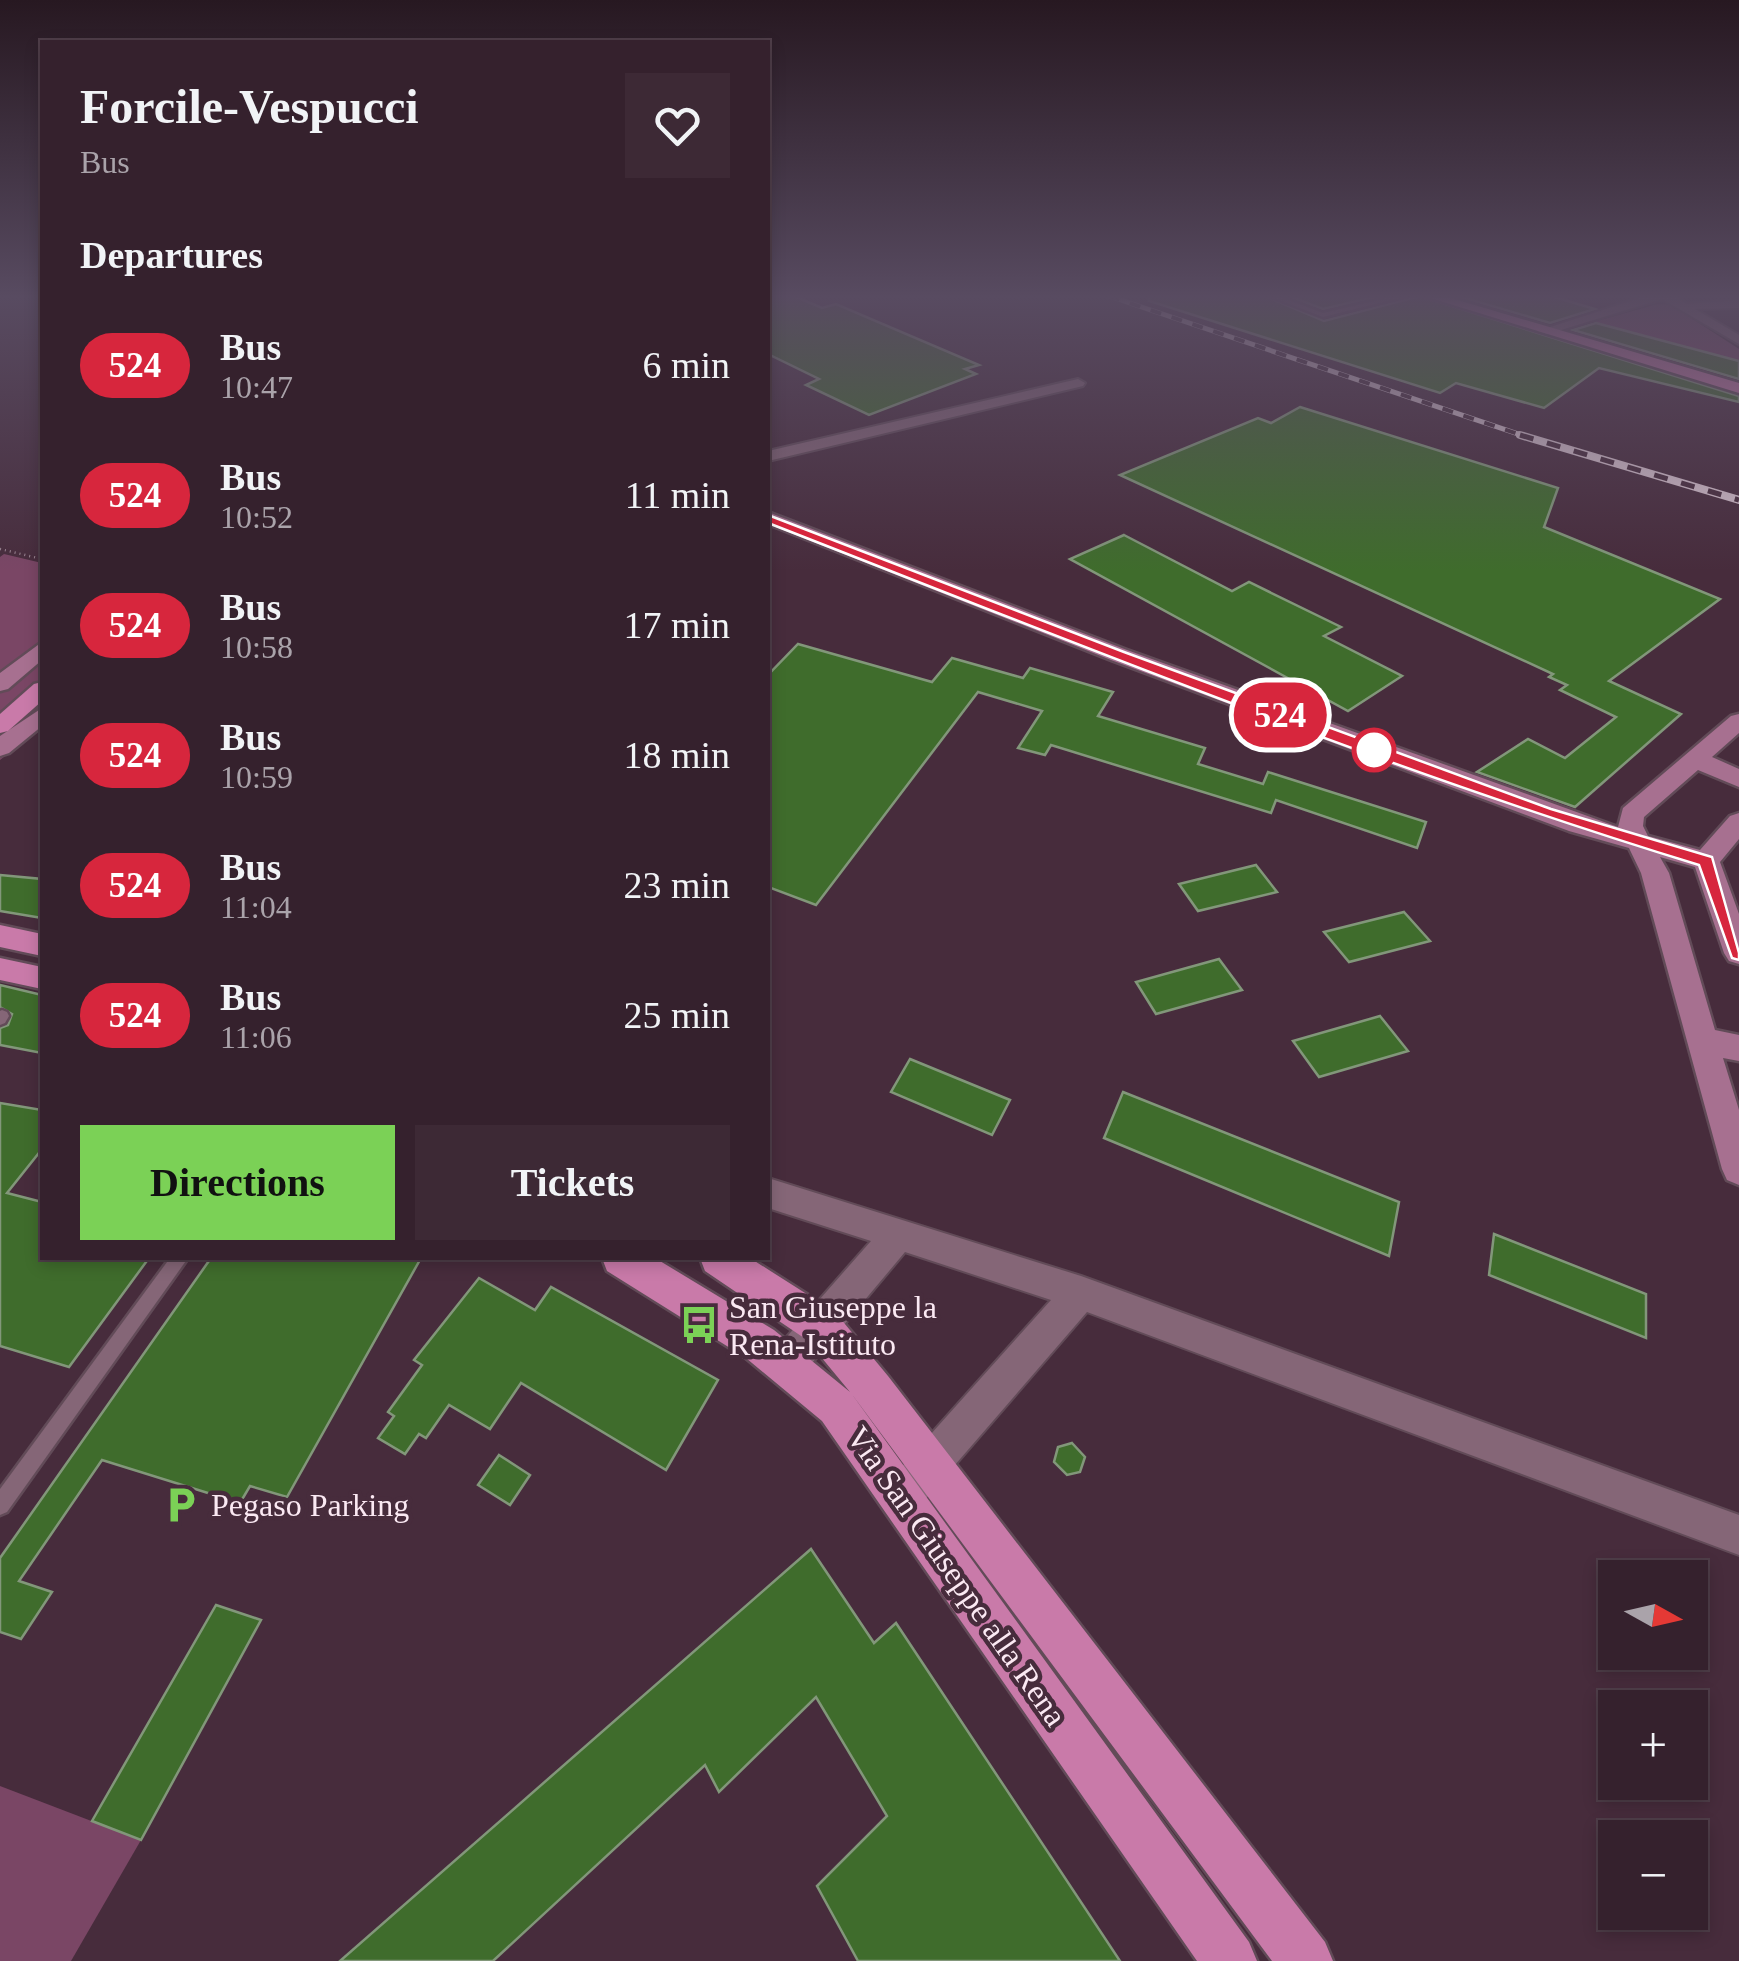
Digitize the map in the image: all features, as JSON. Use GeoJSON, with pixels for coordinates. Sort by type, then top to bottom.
{"type":"FeatureCollection","features":[{"type":"Feature","properties":{"kind":"main road"},"geometry":{"type":"LineString","coordinates":[[0,700],[40,666]]}},
{"type":"Feature","properties":{"kind":"main road"},"geometry":{"type":"LineString","coordinates":[[0,726],[40,692]]}},
{"type":"Feature","properties":{"kind":"main road"},"geometry":{"type":"LineString","coordinates":[[0,936],[40,945]]}},
{"type":"Feature","properties":{"kind":"main road"},"geometry":{"type":"LineString","coordinates":[[0,969],[36,982]]}},
{"type":"Feature","properties":{"kind":"main road","name":"Via San Giuseppe alla Rena"},"geometry":{"type":"LineString","coordinates":[[624,1260],[733,1322],[789,1362],[916,1480],[1306,1961]]}},
{"type":"Feature","properties":{"kind":"main road","name":"Via San Giuseppe alla Rena"},"geometry":{"type":"LineString","coordinates":[[721,1260],[821,1326],[916,1480],[1230,1961]]}},
{"type":"Feature","properties":{"kind":"street"},"geometry":{"type":"LineString","coordinates":[[770,456],[1055,388]]}},
{"type":"Feature","properties":{"kind":"street"},"geometry":{"type":"LineString","coordinates":[[770,519],[1578,825],[1706,862]]}},
{"type":"Feature","properties":{"kind":"street"},"geometry":{"type":"LineString","coordinates":[[0,684],[40,651]]}},
{"type":"Feature","properties":{"kind":"street"},"geometry":{"type":"LineString","coordinates":[[0,748],[40,717]]}},
{"type":"Feature","properties":{"kind":"street"},"geometry":{"type":"LineString","coordinates":[[1739,721],[1632,814],[1630,826],[1655,873],[1739,1169]]}},
{"type":"Feature","properties":{"kind":"street"},"geometry":{"type":"LineString","coordinates":[[1697,760],[1739,780]]}},
{"type":"Feature","properties":{"kind":"street"},"geometry":{"type":"LineString","coordinates":[[1706,862],[1739,822]]}},
{"type":"Feature","properties":{"kind":"street"},"geometry":{"type":"LineString","coordinates":[[1706,862],[1739,953]]}},
{"type":"Feature","properties":{"kind":"street"},"geometry":{"type":"LineString","coordinates":[[1702,1040],[1739,1048]]}},
{"type":"Feature","properties":{"kind":"street"},"geometry":{"type":"LineString","coordinates":[[770,1194],[1081,1293],[1739,1536]]}},
{"type":"Feature","properties":{"kind":"street"},"geometry":{"type":"LineString","coordinates":[[789,1362],[898,1235]]}},
{"type":"Feature","properties":{"kind":"street"},"geometry":{"type":"LineString","coordinates":[[916,1480],[1081,1293]]}},
{"type":"Feature","properties":{"kind":"lane"},"geometry":{"type":"LineString","coordinates":[[0,1504],[179,1260]]}},
{"type":"Feature","properties":{"kind":"path"},"geometry":{"type":"LineString","coordinates":[[0,549],[40,559]]}},
{"type":"Feature","properties":{"kind":"shaded area"},"geometry":{"type":"Polygon","coordinates":[[[4,554],[40,563],[40,728],[0,760],[0,557],[4,554]]]}},
{"type":"Feature","properties":{"kind":"shaded area"},"geometry":{"type":"Polygon","coordinates":[[[0,1786],[141,1840],[71,1961],[0,1961],[0,1786]]]}},
{"type":"Feature","properties":{"kind":"building"},"geometry":{"type":"Polygon","coordinates":[[[811,388],[941,388],[869,415],[811,388]]]}},
{"type":"Feature","properties":{"kind":"building"},"geometry":{"type":"Polygon","coordinates":[[[1423,388],[1449,388],[1440,393],[1423,388]]]}},
{"type":"Feature","properties":{"kind":"building"},"geometry":{"type":"Polygon","coordinates":[[[1472,388],[1572,388],[1544,408],[1472,388]]]}},
{"type":"Feature","properties":{"kind":"building"},"geometry":{"type":"Polygon","coordinates":[[[1679,388],[1712,388],[1739,396],[1739,402],[1679,388]]]}},
{"type":"Feature","properties":{"kind":"building"},"geometry":{"type":"Polygon","coordinates":[[[1300,407],[1558,488],[1544,527],[1720,599],[1609,681],[1681,714],[1575,807],[1477,772],[1528,739],[1565,758],[1616,717],[1560,690],[1567,685],[1549,677],[1553,674],[1120,475],[1258,418],[1271,423],[1300,407]]]}},
{"type":"Feature","properties":{"kind":"building"},"geometry":{"type":"Polygon","coordinates":[[[1124,535],[1232,591],[1249,582],[1341,627],[1324,636],[1402,676],[1348,711],[1070,559],[1124,535]]]}},
{"type":"Feature","properties":{"kind":"building"},"geometry":{"type":"Polygon","coordinates":[[[798,644],[932,682],[952,658],[1023,678],[1030,668],[1113,692],[1098,716],[1205,748],[1198,764],[1263,784],[1268,772],[1426,822],[1417,848],[1276,800],[1271,813],[1051,745],[1045,755],[1018,748],[1042,711],[978,692],[816,905],[770,888],[770,673],[798,644]]]}},
{"type":"Feature","properties":{"kind":"building"},"geometry":{"type":"Polygon","coordinates":[[[1256,865],[1277,892],[1198,911],[1179,884],[1256,865]]]}},
{"type":"Feature","properties":{"kind":"building"},"geometry":{"type":"Polygon","coordinates":[[[0,875],[40,879],[40,918],[0,911],[0,875]]]}},
{"type":"Feature","properties":{"kind":"building"},"geometry":{"type":"Polygon","coordinates":[[[1404,912],[1430,941],[1349,962],[1324,932],[1404,912]]]}},
{"type":"Feature","properties":{"kind":"building"},"geometry":{"type":"Polygon","coordinates":[[[1219,959],[1242,990],[1156,1014],[1136,982],[1219,959]]]}},
{"type":"Feature","properties":{"kind":"building"},"geometry":{"type":"Polygon","coordinates":[[[0,985],[40,995],[40,1053],[0,1045],[0,1028],[8,1025],[12,1014],[0,1007],[0,985]]]}},
{"type":"Feature","properties":{"kind":"building"},"geometry":{"type":"Polygon","coordinates":[[[1380,1016],[1408,1051],[1319,1077],[1293,1041],[1380,1016]]]}},
{"type":"Feature","properties":{"kind":"building"},"geometry":{"type":"Polygon","coordinates":[[[910,1059],[1010,1100],[992,1135],[891,1092],[910,1059]]]}},
{"type":"Feature","properties":{"kind":"building"},"geometry":{"type":"Polygon","coordinates":[[[1123,1092],[1399,1202],[1389,1256],[1104,1138],[1123,1092]]]}},
{"type":"Feature","properties":{"kind":"building"},"geometry":{"type":"Polygon","coordinates":[[[0,1103],[40,1110],[40,1152],[7,1193],[40,1201],[40,1260],[148,1260],[69,1367],[0,1346],[0,1103]]]}},
{"type":"Feature","properties":{"kind":"building"},"geometry":{"type":"Polygon","coordinates":[[[1494,1234],[1646,1294],[1646,1338],[1489,1275],[1494,1234]]]}},
{"type":"Feature","properties":{"kind":"building"},"geometry":{"type":"Polygon","coordinates":[[[210,1260],[420,1260],[287,1497],[250,1486],[240,1503],[102,1460],[19,1581],[52,1592],[21,1639],[0,1632],[0,1558],[210,1260]]]}},
{"type":"Feature","properties":{"kind":"building"},"geometry":{"type":"Polygon","coordinates":[[[479,1278],[535,1310],[551,1287],[718,1380],[666,1470],[521,1383],[490,1429],[449,1405],[426,1438],[419,1434],[405,1454],[378,1438],[394,1416],[388,1412],[422,1365],[414,1360],[479,1278]]]}},
{"type":"Feature","properties":{"kind":"building"},"geometry":{"type":"Polygon","coordinates":[[[1072,1443],[1085,1457],[1080,1472],[1067,1475],[1054,1462],[1058,1447],[1072,1443]]]}},
{"type":"Feature","properties":{"kind":"building"},"geometry":{"type":"Polygon","coordinates":[[[499,1455],[530,1475],[510,1505],[478,1485],[499,1455]]]}},
{"type":"Feature","properties":{"kind":"building"},"geometry":{"type":"Polygon","coordinates":[[[811,1549],[874,1643],[896,1623],[1120,1961],[858,1961],[817,1886],[887,1816],[816,1697],[719,1792],[705,1765],[493,1961],[340,1961],[811,1549]]]}},
{"type":"Feature","properties":{"kind":"building"},"geometry":{"type":"Polygon","coordinates":[[[216,1605],[261,1620],[141,1840],[92,1821],[216,1605]]]}},
{"type":"Feature","properties":{"kind":"railway"},"geometry":{"type":"LineString","coordinates":[[1380,388],[1527,437]]}},
{"type":"Feature","properties":{"kind":"railway"},"geometry":{"type":"LineString","coordinates":[[1520,435],[1739,500]]}},
{"type":"Feature","properties":{"kind":"bus line","name":"524"},"geometry":{"type":"LineString","coordinates":[[770,519],[1119,655],[1545,813],[1706,862],[1739,953]]}},
{"type":"Feature","properties":{"kind":"place","name":"San Giuseppe la Rena-Istituto"},"geometry":{"type":"Point","coordinates":[699,1325]}},
{"type":"Feature","properties":{"kind":"place","name":"Pegaso Parking"},"geometry":{"type":"Point","coordinates":[181,1505]}}]}
